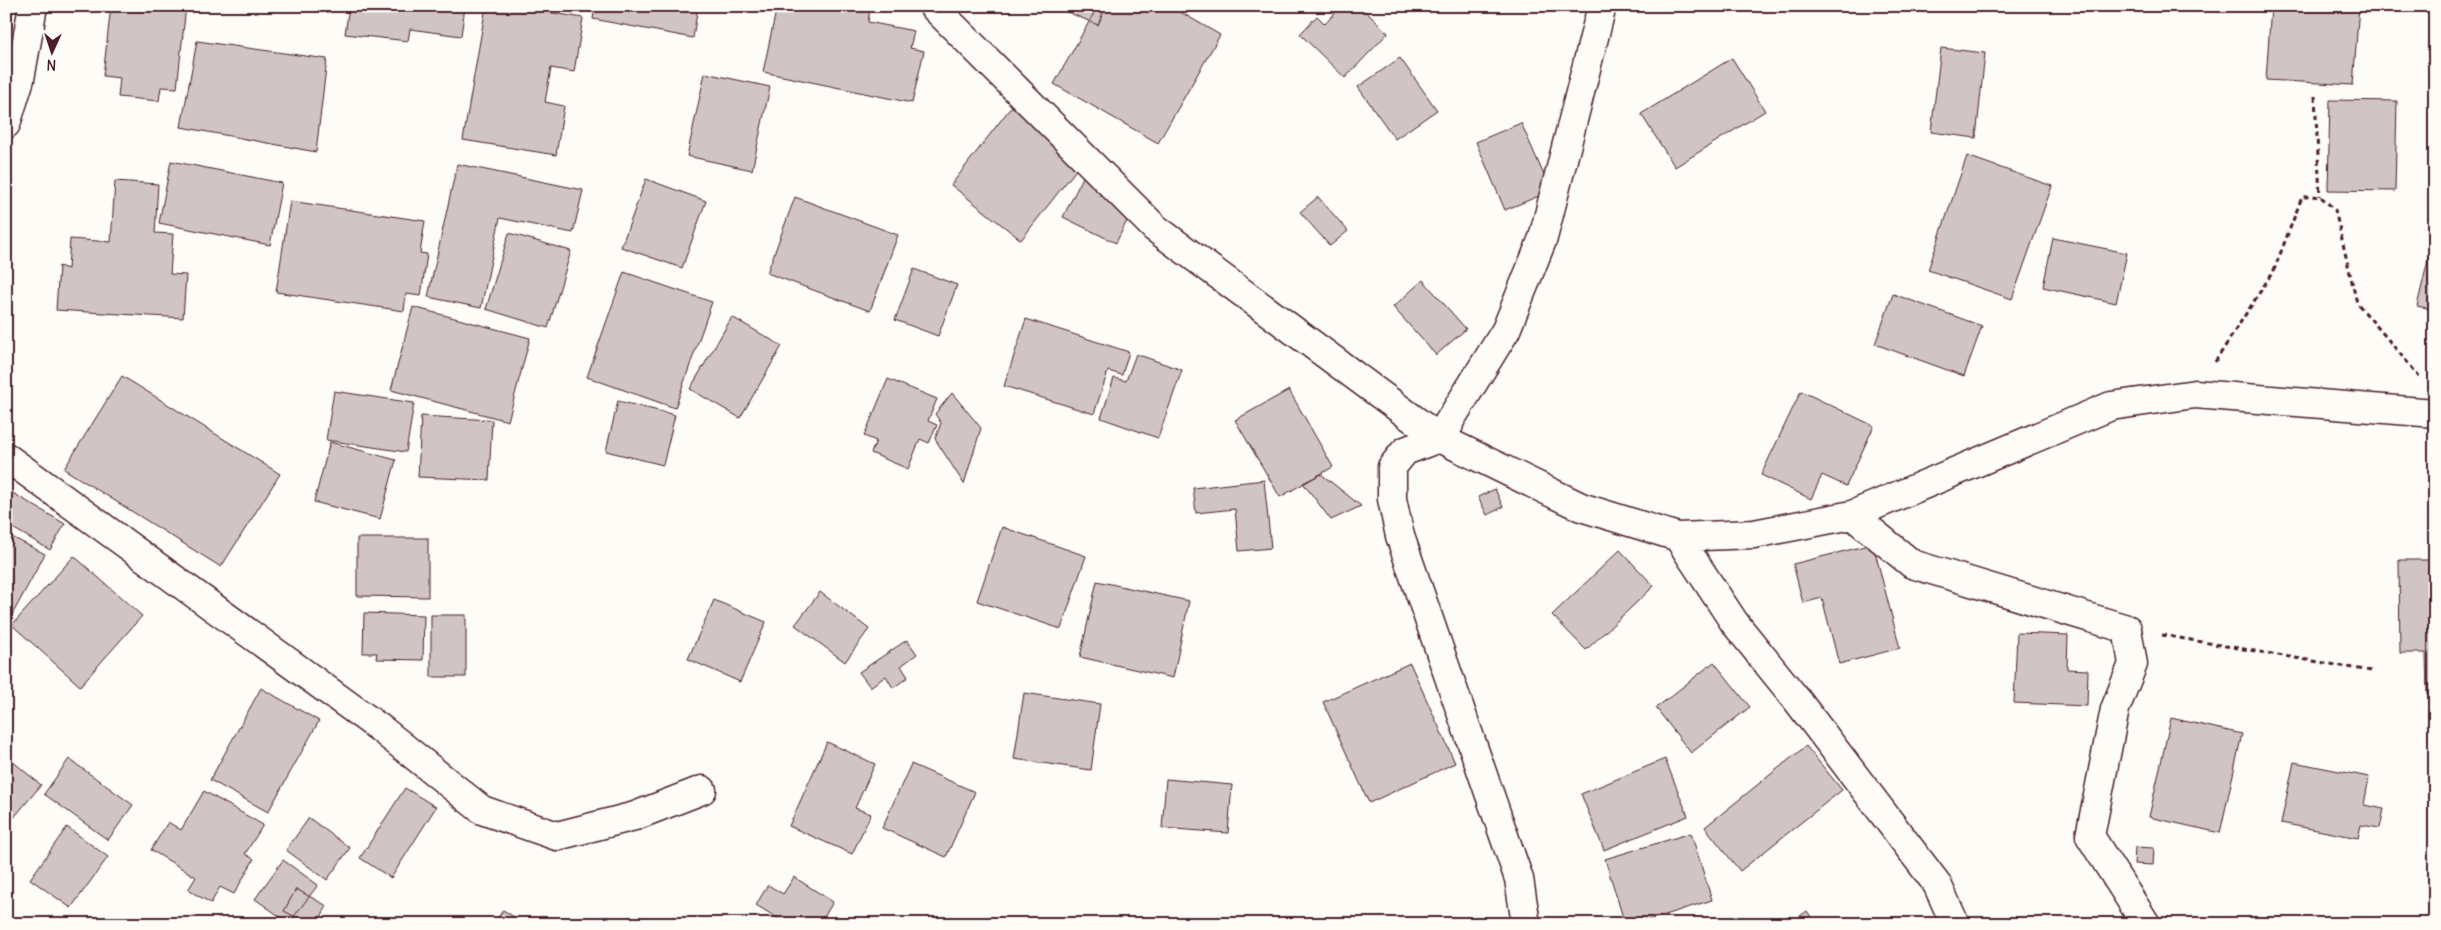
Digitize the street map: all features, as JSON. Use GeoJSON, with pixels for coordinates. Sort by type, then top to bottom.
{"type":"FeatureCollection","features":[{"type":"Feature","properties":{"kind":"street"},"geometry":{"type":"LineString","coordinates":[[6,124],[20,79],[33,6]]}},
{"type":"Feature","properties":{"kind":"street"},"geometry":{"type":"LineString","coordinates":[[933,6],[1155,228],[1439,438],[1581,507],[1678,537],[1754,534],[1852,515],[2111,406],[2196,394],[2435,413]]}},
{"type":"Feature","properties":{"kind":"street"},"geometry":{"type":"LineString","coordinates":[[1526,924],[1519,880],[1400,536],[1392,499],[1392,467],[1405,451],[1439,438],[1506,330],[1544,238],[1602,6]]}},
{"type":"Feature","properties":{"kind":"street"},"geometry":{"type":"LineString","coordinates":[[6,457],[381,729],[482,810],[557,836],[635,816],[702,790]]}},
{"type":"Feature","properties":{"kind":"street"},"geometry":{"type":"LineString","coordinates":[[1852,515],[1912,564],[2127,629],[2133,664],[2115,709],[2090,836],[2146,924]]}},
{"type":"Feature","properties":{"kind":"street"},"geometry":{"type":"LineString","coordinates":[[1678,537],[1734,622],[1797,700],[1937,884],[1954,924]]}},
{"type":"Feature","properties":{"kind":"path"},"geometry":{"type":"LineString","coordinates":[[2315,96],[2320,155],[2320,196]]}},
{"type":"Feature","properties":{"kind":"path"},"geometry":{"type":"LineString","coordinates":[[2196,394],[2236,327],[2274,270],[2302,197],[2320,196],[2335,210],[2357,303],[2422,380]]}},
{"type":"Feature","properties":{"kind":"path"},"geometry":{"type":"LineString","coordinates":[[2127,629],[2371,671]]}},
{"type":"Feature","properties":{"kind":"building"},"geometry":{"type":"Polygon","coordinates":[[[111,6],[186,6],[177,88],[161,87],[159,101],[118,97],[120,78],[103,76],[111,6]]]}},
{"type":"Feature","properties":{"kind":"building"},"geometry":{"type":"Polygon","coordinates":[[[341,6],[465,6],[461,36],[410,29],[408,41],[345,34],[349,7],[341,6]]]}},
{"type":"Feature","properties":{"kind":"building"},"geometry":{"type":"Polygon","coordinates":[[[486,6],[512,6],[583,18],[574,72],[551,68],[545,102],[564,106],[556,155],[463,140],[486,6]]]}},
{"type":"Feature","properties":{"kind":"building"},"geometry":{"type":"Polygon","coordinates":[[[595,6],[698,6],[693,38],[593,19],[595,6]]]}},
{"type":"Feature","properties":{"kind":"building"},"geometry":{"type":"Polygon","coordinates":[[[777,6],[860,6],[870,8],[868,22],[914,31],[910,48],[924,51],[912,103],[763,72],[777,6]]]}},
{"type":"Feature","properties":{"kind":"building"},"geometry":{"type":"Polygon","coordinates":[[[1066,6],[1106,6],[1098,25],[1065,11],[1066,6]]]}},
{"type":"Feature","properties":{"kind":"building"},"geometry":{"type":"Polygon","coordinates":[[[1098,6],[1170,6],[1220,35],[1158,143],[1054,84],[1098,6]]]}},
{"type":"Feature","properties":{"kind":"building"},"geometry":{"type":"Polygon","coordinates":[[[1341,6],[1360,6],[1388,33],[1345,78],[1300,34],[1317,16],[1325,24],[1341,6]]]}},
{"type":"Feature","properties":{"kind":"building"},"geometry":{"type":"Polygon","coordinates":[[[2271,6],[2359,6],[2353,85],[2266,80],[2271,6]]]}},
{"type":"Feature","properties":{"kind":"building"},"geometry":{"type":"Polygon","coordinates":[[[197,41],[327,59],[316,152],[181,127],[197,41]]]}},
{"type":"Feature","properties":{"kind":"building"},"geometry":{"type":"Polygon","coordinates":[[[1941,48],[1985,53],[1976,138],[1931,132],[1941,48]]]}},
{"type":"Feature","properties":{"kind":"building"},"geometry":{"type":"Polygon","coordinates":[[[1400,58],[1437,110],[1395,139],[1358,87],[1400,58]]]}},
{"type":"Feature","properties":{"kind":"building"},"geometry":{"type":"Polygon","coordinates":[[[1732,58],[1765,111],[1675,167],[1641,114],[1732,58]]]}},
{"type":"Feature","properties":{"kind":"building"},"geometry":{"type":"Polygon","coordinates":[[[705,73],[770,87],[752,170],[687,156],[705,73]]]}},
{"type":"Feature","properties":{"kind":"building"},"geometry":{"type":"Polygon","coordinates":[[[2330,100],[2397,101],[2395,191],[2328,190],[2330,100]]]}},
{"type":"Feature","properties":{"kind":"building"},"geometry":{"type":"Polygon","coordinates":[[[1015,102],[1086,157],[1021,240],[951,185],[1015,102]]]}},
{"type":"Feature","properties":{"kind":"building"},"geometry":{"type":"Polygon","coordinates":[[[1521,123],[1551,191],[1505,210],[1476,142],[1521,123]]]}},
{"type":"Feature","properties":{"kind":"building"},"geometry":{"type":"Polygon","coordinates":[[[1967,156],[2052,186],[2012,299],[1928,270],[1967,156]]]}},
{"type":"Feature","properties":{"kind":"building"},"geometry":{"type":"Polygon","coordinates":[[[171,161],[282,183],[270,245],[159,223],[171,161]]]}},
{"type":"Feature","properties":{"kind":"building"},"geometry":{"type":"Polygon","coordinates":[[[457,164],[583,190],[573,233],[500,218],[481,308],[428,297],[457,164]]]}},
{"type":"Feature","properties":{"kind":"building"},"geometry":{"type":"Polygon","coordinates":[[[1084,175],[1137,200],[1116,243],[1063,217],[1084,175]]]}},
{"type":"Feature","properties":{"kind":"building"},"geometry":{"type":"Polygon","coordinates":[[[646,179],[706,201],[682,268],[621,247],[646,179]]]}},
{"type":"Feature","properties":{"kind":"building"},"geometry":{"type":"Polygon","coordinates":[[[115,181],[158,184],[155,233],[173,234],[170,274],[186,275],[183,318],[56,310],[59,266],[68,269],[70,239],[111,242],[115,181]]]}},
{"type":"Feature","properties":{"kind":"building"},"geometry":{"type":"Polygon","coordinates":[[[795,197],[898,235],[870,311],[767,273],[795,197]]]}},
{"type":"Feature","properties":{"kind":"building"},"geometry":{"type":"Polygon","coordinates":[[[1318,197],[1348,231],[1330,246],[1300,212],[1318,197]]]}},
{"type":"Feature","properties":{"kind":"building"},"geometry":{"type":"Polygon","coordinates":[[[290,201],[425,221],[420,253],[427,254],[421,296],[406,294],[404,311],[276,292],[290,201]]]}},
{"type":"Feature","properties":{"kind":"building"},"geometry":{"type":"Polygon","coordinates":[[[2435,231],[2435,310],[2417,306],[2435,231]]]}},
{"type":"Feature","properties":{"kind":"building"},"geometry":{"type":"Polygon","coordinates":[[[509,233],[571,251],[548,328],[486,309],[509,233]]]}},
{"type":"Feature","properties":{"kind":"building"},"geometry":{"type":"Polygon","coordinates":[[[2053,238],[2127,253],[2116,303],[2043,287],[2053,238]]]}},
{"type":"Feature","properties":{"kind":"building"},"geometry":{"type":"Polygon","coordinates":[[[914,269],[957,285],[938,336],[895,320],[914,269]]]}},
{"type":"Feature","properties":{"kind":"building"},"geometry":{"type":"Polygon","coordinates":[[[624,272],[712,302],[675,408],[587,377],[624,272]]]}},
{"type":"Feature","properties":{"kind":"building"},"geometry":{"type":"Polygon","coordinates":[[[1423,280],[1466,329],[1436,355],[1393,307],[1423,280]]]}},
{"type":"Feature","properties":{"kind":"building"},"geometry":{"type":"Polygon","coordinates":[[[1893,294],[1982,326],[1964,376],[1875,344],[1893,294]]]}},
{"type":"Feature","properties":{"kind":"building"},"geometry":{"type":"Polygon","coordinates":[[[413,307],[530,338],[508,421],[391,390],[413,307]]]}},
{"type":"Feature","properties":{"kind":"building"},"geometry":{"type":"Polygon","coordinates":[[[732,317],[782,346],[740,418],[690,389],[732,317]]]}},
{"type":"Feature","properties":{"kind":"building"},"geometry":{"type":"Polygon","coordinates":[[[1026,319],[1129,352],[1122,375],[1108,371],[1094,414],[1004,386],[1026,319]]]}},
{"type":"Feature","properties":{"kind":"building"},"geometry":{"type":"Polygon","coordinates":[[[1136,354],[1182,370],[1158,438],[1101,418],[1114,378],[1126,381],[1136,354]]]}},
{"type":"Feature","properties":{"kind":"building"},"geometry":{"type":"Polygon","coordinates":[[[122,376],[280,474],[221,567],[64,469],[122,376]]]}},
{"type":"Feature","properties":{"kind":"building"},"geometry":{"type":"Polygon","coordinates":[[[888,379],[937,399],[928,421],[937,425],[929,443],[920,439],[908,469],[871,453],[876,441],[864,436],[888,379]]]}},
{"type":"Feature","properties":{"kind":"building"},"geometry":{"type":"Polygon","coordinates":[[[1289,390],[1333,467],[1280,497],[1235,420],[1289,390]]]}},
{"type":"Feature","properties":{"kind":"building"},"geometry":{"type":"Polygon","coordinates":[[[334,391],[414,403],[406,452],[326,440],[334,391]]]}},
{"type":"Feature","properties":{"kind":"building"},"geometry":{"type":"Polygon","coordinates":[[[1801,391],[1874,426],[1846,486],[1822,475],[1811,499],[1761,475],[1801,391]]]}},
{"type":"Feature","properties":{"kind":"building"},"geometry":{"type":"Polygon","coordinates":[[[952,393],[981,428],[964,484],[935,439],[941,423],[935,414],[952,393]]]}},
{"type":"Feature","properties":{"kind":"building"},"geometry":{"type":"Polygon","coordinates":[[[618,401],[675,415],[663,465],[606,451],[618,401]]]}},
{"type":"Feature","properties":{"kind":"building"},"geometry":{"type":"Polygon","coordinates":[[[421,416],[492,420],[489,480],[418,477],[421,416]]]}},
{"type":"Feature","properties":{"kind":"building"},"geometry":{"type":"Polygon","coordinates":[[[330,442],[396,460],[380,519],[314,502],[330,442]]]}},
{"type":"Feature","properties":{"kind":"building"},"geometry":{"type":"Polygon","coordinates":[[[1321,474],[1361,506],[1331,520],[1303,483],[1321,474]]]}},
{"type":"Feature","properties":{"kind":"building"},"geometry":{"type":"Polygon","coordinates":[[[1264,480],[1271,548],[1239,551],[1235,509],[1196,513],[1193,488],[1264,480]]]}},
{"type":"Feature","properties":{"kind":"building"},"geometry":{"type":"Polygon","coordinates":[[[6,489],[65,524],[50,550],[6,524],[6,489]]]}},
{"type":"Feature","properties":{"kind":"building"},"geometry":{"type":"Polygon","coordinates":[[[1495,489],[1503,507],[1487,515],[1478,497],[1495,489]]]}},
{"type":"Feature","properties":{"kind":"building"},"geometry":{"type":"Polygon","coordinates":[[[1002,527],[1086,556],[1061,629],[977,601],[1002,527]]]}},
{"type":"Feature","properties":{"kind":"building"},"geometry":{"type":"Polygon","coordinates":[[[6,534],[45,554],[6,626],[6,534]]]}},
{"type":"Feature","properties":{"kind":"building"},"geometry":{"type":"Polygon","coordinates":[[[357,538],[428,538],[428,597],[357,596],[357,538]]]}},
{"type":"Feature","properties":{"kind":"building"},"geometry":{"type":"Polygon","coordinates":[[[1873,544],[1900,648],[1839,664],[1822,598],[1803,603],[1793,564],[1873,544]]]}},
{"type":"Feature","properties":{"kind":"building"},"geometry":{"type":"Polygon","coordinates":[[[1620,550],[1654,586],[1586,650],[1552,615],[1620,550]]]}},
{"type":"Feature","properties":{"kind":"building"},"geometry":{"type":"Polygon","coordinates":[[[74,556],[142,616],[80,686],[12,625],[74,556]]]}},
{"type":"Feature","properties":{"kind":"building"},"geometry":{"type":"Polygon","coordinates":[[[2399,560],[2435,560],[2435,694],[2427,694],[2426,653],[2400,653],[2399,560]]]}},
{"type":"Feature","properties":{"kind":"building"},"geometry":{"type":"Polygon","coordinates":[[[1097,581],[1189,601],[1173,678],[1080,657],[1097,581]]]}},
{"type":"Feature","properties":{"kind":"building"},"geometry":{"type":"Polygon","coordinates":[[[820,592],[869,629],[845,662],[795,625],[820,592]]]}},
{"type":"Feature","properties":{"kind":"building"},"geometry":{"type":"Polygon","coordinates":[[[714,600],[766,622],[740,682],[688,659],[714,600]]]}},
{"type":"Feature","properties":{"kind":"building"},"geometry":{"type":"Polygon","coordinates":[[[364,613],[424,615],[423,660],[376,659],[377,653],[363,653],[364,613]]]}},
{"type":"Feature","properties":{"kind":"building"},"geometry":{"type":"Polygon","coordinates":[[[431,615],[466,615],[466,677],[431,677],[431,615]]]}},
{"type":"Feature","properties":{"kind":"building"},"geometry":{"type":"Polygon","coordinates":[[[2017,633],[2068,635],[2067,669],[2088,670],[2087,706],[2014,703],[2017,633]]]}},
{"type":"Feature","properties":{"kind":"building"},"geometry":{"type":"Polygon","coordinates":[[[907,640],[917,654],[901,666],[908,677],[893,688],[886,676],[870,687],[859,672],[907,640]]]}},
{"type":"Feature","properties":{"kind":"building"},"geometry":{"type":"Polygon","coordinates":[[[1714,662],[1750,707],[1691,753],[1656,708],[1714,662]]]}},
{"type":"Feature","properties":{"kind":"building"},"geometry":{"type":"Polygon","coordinates":[[[1410,663],[1455,763],[1369,803],[1323,702],[1410,663]]]}},
{"type":"Feature","properties":{"kind":"building"},"geometry":{"type":"Polygon","coordinates":[[[261,688],[319,721],[268,812],[210,780],[261,688]]]}},
{"type":"Feature","properties":{"kind":"building"},"geometry":{"type":"Polygon","coordinates":[[[1024,693],[1100,704],[1091,770],[1014,759],[1024,693]]]}},
{"type":"Feature","properties":{"kind":"building"},"geometry":{"type":"Polygon","coordinates":[[[2171,718],[2242,734],[2220,833],[2149,817],[2171,718]]]}},
{"type":"Feature","properties":{"kind":"building"},"geometry":{"type":"Polygon","coordinates":[[[827,742],[875,764],[855,808],[871,814],[852,854],[789,826],[827,742]]]}},
{"type":"Feature","properties":{"kind":"building"},"geometry":{"type":"Polygon","coordinates":[[[1806,746],[1842,790],[1740,871],[1705,827],[1806,746]]]}},
{"type":"Feature","properties":{"kind":"building"},"geometry":{"type":"Polygon","coordinates":[[[69,759],[133,805],[108,840],[44,794],[69,759]]]}},
{"type":"Feature","properties":{"kind":"building"},"geometry":{"type":"Polygon","coordinates":[[[1665,759],[1688,816],[1604,850],[1581,794],[1665,759]]]}},
{"type":"Feature","properties":{"kind":"building"},"geometry":{"type":"Polygon","coordinates":[[[11,760],[41,785],[6,827],[6,765],[11,760]]]}},
{"type":"Feature","properties":{"kind":"building"},"geometry":{"type":"Polygon","coordinates":[[[2294,762],[2369,777],[2364,805],[2384,809],[2380,828],[2361,825],[2358,838],[2281,823],[2294,762]]]}},
{"type":"Feature","properties":{"kind":"building"},"geometry":{"type":"Polygon","coordinates":[[[911,764],[975,792],[946,857],[882,828],[911,764]]]}},
{"type":"Feature","properties":{"kind":"building"},"geometry":{"type":"Polygon","coordinates":[[[1166,779],[1232,785],[1228,833],[1162,828],[1166,779]]]}},
{"type":"Feature","properties":{"kind":"building"},"geometry":{"type":"Polygon","coordinates":[[[405,788],[436,807],[391,878],[360,858],[405,788]]]}},
{"type":"Feature","properties":{"kind":"building"},"geometry":{"type":"Polygon","coordinates":[[[204,791],[263,825],[245,854],[254,859],[234,894],[220,887],[211,903],[188,890],[196,877],[151,850],[168,822],[181,830],[204,791]]]}},
{"type":"Feature","properties":{"kind":"building"},"geometry":{"type":"Polygon","coordinates":[[[309,818],[350,848],[327,880],[286,850],[309,818]]]}},
{"type":"Feature","properties":{"kind":"building"},"geometry":{"type":"Polygon","coordinates":[[[67,827],[108,857],[71,908],[30,879],[67,827]]]}},
{"type":"Feature","properties":{"kind":"building"},"geometry":{"type":"Polygon","coordinates":[[[1691,833],[1712,900],[1636,924],[1625,924],[1605,859],[1691,833]]]}},
{"type":"Feature","properties":{"kind":"building"},"geometry":{"type":"Polygon","coordinates":[[[2135,847],[2154,848],[2153,865],[2134,864],[2135,847]]]}},
{"type":"Feature","properties":{"kind":"building"},"geometry":{"type":"Polygon","coordinates":[[[283,860],[318,885],[289,923],[255,899],[283,860]]]}},
{"type":"Feature","properties":{"kind":"building"},"geometry":{"type":"Polygon","coordinates":[[[794,877],[833,902],[820,924],[810,924],[801,918],[798,924],[787,924],[756,905],[768,885],[783,894],[794,877]]]}},
{"type":"Feature","properties":{"kind":"building"},"geometry":{"type":"Polygon","coordinates":[[[2432,888],[2435,888],[2435,924],[2432,924],[2432,888]]]}},
{"type":"Feature","properties":{"kind":"building"},"geometry":{"type":"Polygon","coordinates":[[[296,889],[327,906],[317,924],[309,924],[284,911],[296,889]]]}},
{"type":"Feature","properties":{"kind":"building"},"geometry":{"type":"Polygon","coordinates":[[[503,910],[522,922],[526,924],[494,924],[503,910]]]}},
{"type":"Feature","properties":{"kind":"building"},"geometry":{"type":"Polygon","coordinates":[[[1807,911],[1816,924],[1789,924],[1807,911]]]}}]}
